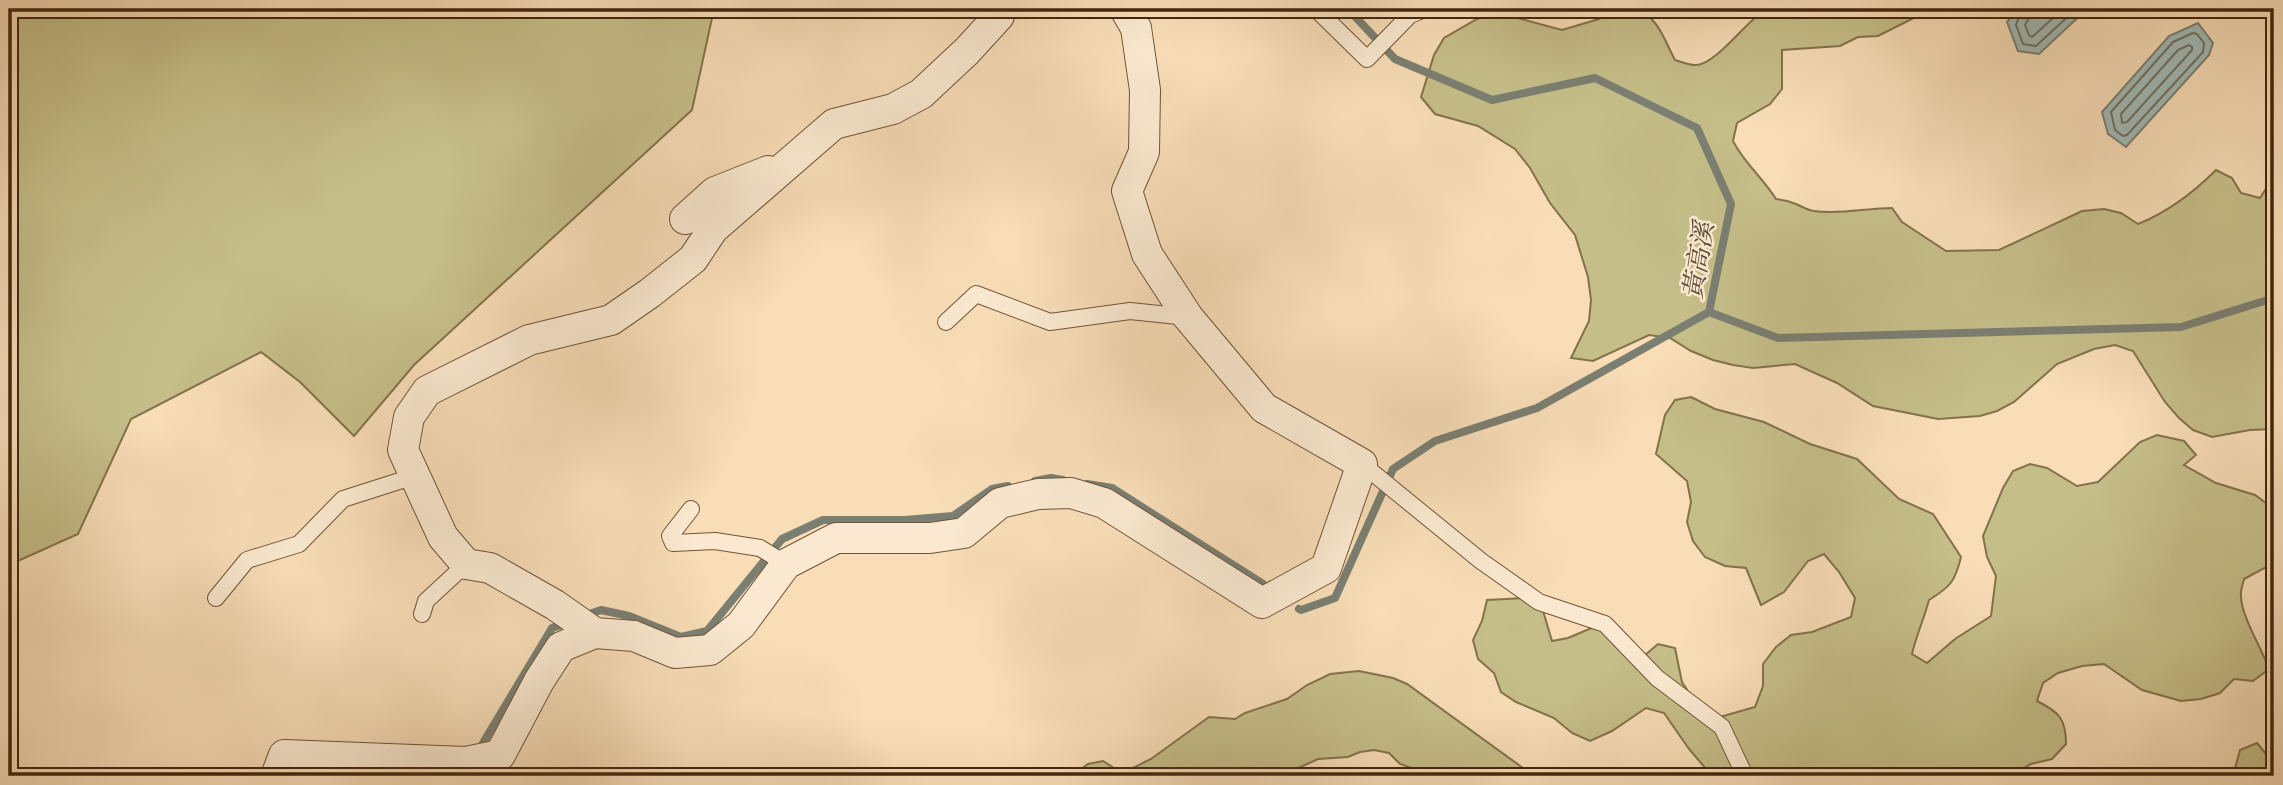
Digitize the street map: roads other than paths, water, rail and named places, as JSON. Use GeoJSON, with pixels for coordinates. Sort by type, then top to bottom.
{"type":"FeatureCollection","features":[{"type":"Feature","properties":{"kind":"street"},"geometry":{"type":"LineString","coordinates":[[596,633],[555,605],[490,568],[466,564],[443,537],[403,450],[409,417],[427,391],[529,340],[611,320],[693,259],[713,229],[834,124],[893,109],[921,94],[967,51],[999,16],[1000,9]]}},
{"type":"Feature","properties":{"kind":"street"},"geometry":{"type":"LineString","coordinates":[[276,776],[284,755],[466,762],[500,755],[539,681],[561,647],[596,633],[634,636],[676,653],[710,650],[740,625],[786,564],[836,538],[930,538],[964,533],[1000,503],[1038,494],[1071,493],[1104,503],[1262,604],[1326,568],[1362,464],[1264,408],[1188,317],[1147,254],[1128,191],[1144,152],[1145,90],[1136,28],[1125,9]]}},
{"type":"Feature","properties":{"kind":"street"},"geometry":{"type":"LineString","coordinates":[[685,219],[715,192],[791,162]]}},
{"type":"Feature","properties":{"kind":"lane"},"geometry":{"type":"LineString","coordinates":[[1316,9],[1367,59],[1410,15],[1425,9]]}},
{"type":"Feature","properties":{"kind":"lane"},"geometry":{"type":"LineString","coordinates":[[946,322],[976,294],[1050,322],[1130,310],[1188,317]]}},
{"type":"Feature","properties":{"kind":"lane"},"geometry":{"type":"LineString","coordinates":[[1362,464],[1481,561],[1539,602],[1605,624],[1657,678],[1722,727],[1745,776]]}},
{"type":"Feature","properties":{"kind":"lane"},"geometry":{"type":"LineString","coordinates":[[216,598],[247,560],[299,544],[343,499],[415,476]]}},
{"type":"Feature","properties":{"kind":"lane"},"geometry":{"type":"LineString","coordinates":[[691,509],[670,536],[673,543],[715,541],[760,548],[786,564]]}},
{"type":"Feature","properties":{"kind":"lane"},"geometry":{"type":"LineString","coordinates":[[422,614],[426,601],[466,564]]}},
{"type":"Feature","properties":{"kind":"water"},"geometry":{"type":"Polygon","coordinates":[[[2018,9],[2087,9],[2039,54],[2018,51],[2007,22],[2018,9]]]}},
{"type":"Feature","properties":{"kind":"water"},"geometry":{"type":"Polygon","coordinates":[[[2198,23],[2213,43],[2209,55],[2126,147],[2108,134],[2102,112],[2169,36],[2198,23]]]}},
{"type":"Feature","properties":{"kind":"waterway","name":"黃高溪"},"geometry":{"type":"LineString","coordinates":[[1348,9],[1395,59],[1492,100],[1595,78],[1697,128],[1731,204],[1709,312]]}},
{"type":"Feature","properties":{"kind":"waterway","name":"黃高溪"},"geometry":{"type":"LineString","coordinates":[[1709,312],[1778,338],[2181,327],[2274,298]]}},
{"type":"Feature","properties":{"kind":"waterway"},"geometry":{"type":"LineString","coordinates":[[1299,609],[1335,598],[1393,469],[1435,441],[1537,408],[1709,312]]}},
{"type":"Feature","properties":{"kind":"waterway"},"geometry":{"type":"LineString","coordinates":[[1035,481],[1051,478],[1063,480]]}},
{"type":"Feature","properties":{"kind":"waterway"},"geometry":{"type":"LineString","coordinates":[[1087,484],[1112,488],[1263,584]]}},
{"type":"Feature","properties":{"kind":"waterway"},"geometry":{"type":"LineString","coordinates":[[584,616],[601,610],[629,616],[681,637],[707,631],[782,539],[823,520],[905,520],[953,516],[992,489],[1008,486]]}},
{"type":"Feature","properties":{"kind":"waterway"},"geometry":{"type":"LineString","coordinates":[[483,743],[552,628],[569,622]]}}]}
